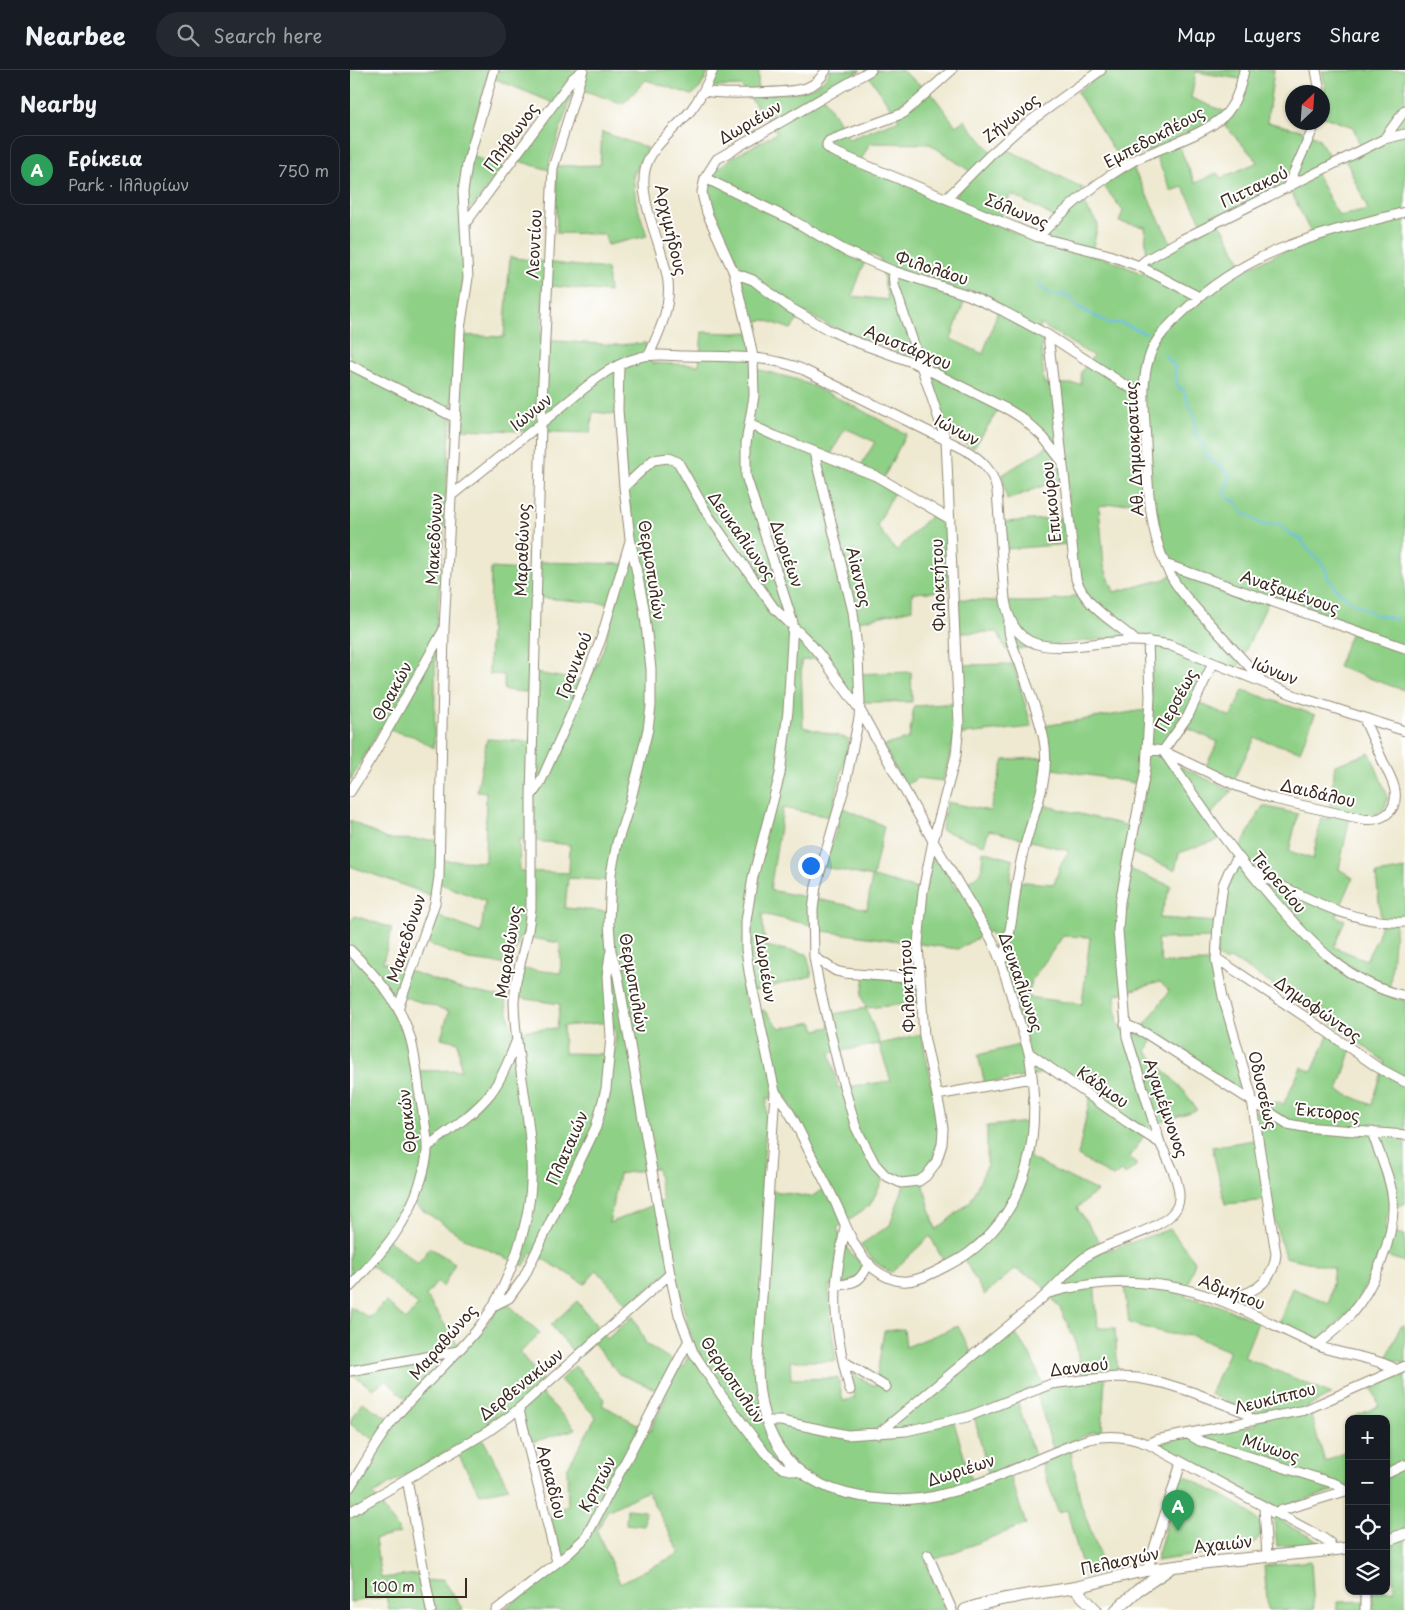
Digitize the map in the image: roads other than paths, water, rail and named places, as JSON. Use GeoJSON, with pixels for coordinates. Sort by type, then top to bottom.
{"type":"FeatureCollection","features":[{"type":"Feature","properties":{"kind":"main road"},"geometry":{"type":"LineString","coordinates":[[1390,1540],[1405,1534]]}},
{"type":"Feature","properties":{"kind":"main road","name":"Αχαιών"},"geometry":{"type":"LineString","coordinates":[[1116,1610],[1146,1584],[1174,1567],[1345,1548]]}},
{"type":"Feature","properties":{"kind":"main road","name":"Πελασγών"},"geometry":{"type":"LineString","coordinates":[[964,1610],[998,1600],[1074,1588],[1114,1577],[1174,1567]]}},
{"type":"Feature","properties":{"kind":"main road","name":"Πελασγών"},"geometry":{"type":"LineString","coordinates":[[1074,1588],[1096,1610]]}},
{"type":"Feature","properties":{"kind":"street","name":"Μακεδόνων"},"geometry":{"type":"LineString","coordinates":[[398,1009],[435,904],[439,877],[444,629],[460,329],[468,278],[463,192],[464,180],[494,70]]}},
{"type":"Feature","properties":{"kind":"street","name":"Πλήθωνος"},"geometry":{"type":"LineString","coordinates":[[466,224],[572,78],[583,70]]}},
{"type":"Feature","properties":{"kind":"street","name":"Λεοντίου"},"geometry":{"type":"LineString","coordinates":[[541,424],[553,168],[583,70]]}},
{"type":"Feature","properties":{"kind":"street","name":"Αρχιμήδους"},"geometry":{"type":"LineString","coordinates":[[649,355],[664,318],[668,288],[665,264],[646,197],[645,170],[654,151],[690,111],[704,91],[713,70]]}},
{"type":"Feature","properties":{"kind":"street"},"geometry":{"type":"LineString","coordinates":[[704,91],[717,93],[802,89],[818,81],[826,70]]}},
{"type":"Feature","properties":{"kind":"street","name":"Δωριέων"},"geometry":{"type":"LineString","coordinates":[[871,70],[724,154],[712,164],[705,178],[702,192],[704,206],[734,273],[745,316],[753,358],[754,396],[745,450],[747,480],[790,610],[793,628],[788,711],[780,774],[753,877],[746,921],[749,972],[775,1092],[758,1360],[759,1393],[766,1421],[777,1444],[800,1472],[817,1483],[844,1494],[877,1498],[916,1499],[937,1496],[966,1488],[1082,1441],[1096,1437],[1121,1436],[1148,1444],[1180,1463],[1322,1538],[1330,1543],[1333,1550]]}},
{"type":"Feature","properties":{"kind":"street","name":"Σόλωνος"},"geometry":{"type":"LineString","coordinates":[[952,70],[907,111],[830,141],[826,145],[832,151],[1038,237],[1112,256],[1139,266],[1199,297]]}},
{"type":"Feature","properties":{"kind":"street","name":"Ζήνωνος"},"geometry":{"type":"LineString","coordinates":[[947,198],[1018,130],[1102,70]]}},
{"type":"Feature","properties":{"kind":"street","name":"Εμπεδοκλέους"},"geometry":{"type":"LineString","coordinates":[[1038,237],[1096,185],[1133,161],[1219,120],[1236,98],[1244,70]]}},
{"type":"Feature","properties":{"kind":"street"},"geometry":{"type":"LineString","coordinates":[[1316,70],[1319,85]]}},
{"type":"Feature","properties":{"kind":"street","name":"Πιττακού"},"geometry":{"type":"LineString","coordinates":[[1384,139],[1405,110]]}},
{"type":"Feature","properties":{"kind":"street"},"geometry":{"type":"LineString","coordinates":[[1287,188],[1312,130]]}},
{"type":"Feature","properties":{"kind":"street","name":"Πιττακού"},"geometry":{"type":"LineString","coordinates":[[1139,266],[1183,239],[1384,139],[1405,134]]}},
{"type":"Feature","properties":{"kind":"street","name":"Φιλολάου"},"geometry":{"type":"LineString","coordinates":[[705,178],[794,221],[844,250],[893,271],[968,295],[1048,335],[1144,396]]}},
{"type":"Feature","properties":{"kind":"street","name":"Αθ. Δημοκρατίας"},"geometry":{"type":"LineString","coordinates":[[1266,685],[1182,592],[1165,564],[1156,538],[1150,509],[1144,396],[1146,365],[1155,344],[1177,317],[1229,274],[1280,248],[1319,234],[1405,212]]}},
{"type":"Feature","properties":{"kind":"street","name":"Φιλοκτήτου"},"geometry":{"type":"LineString","coordinates":[[860,710],[838,810],[816,886],[813,910],[814,957],[818,985],[850,1110],[869,1156],[880,1170],[890,1178],[901,1182],[918,1181],[930,1172],[936,1163],[943,1136],[937,1095],[924,1036],[918,944],[921,908],[933,840],[956,755],[958,732],[946,440],[894,285],[893,271]]}},
{"type":"Feature","properties":{"kind":"street","name":"Αριστάρχου"},"geometry":{"type":"LineString","coordinates":[[734,273],[753,280],[787,306],[834,332],[922,367],[1016,414],[1043,437],[1061,460]]}},
{"type":"Feature","properties":{"kind":"street","name":"Επικούρου"},"geometry":{"type":"LineString","coordinates":[[1048,335],[1072,558],[1078,586],[1093,606],[1136,641]]}},
{"type":"Feature","properties":{"kind":"street","name":"Ιώνων"},"geometry":{"type":"LineString","coordinates":[[452,495],[604,373],[636,358],[649,355],[753,358],[778,361],[804,370],[946,440],[964,449],[986,464],[993,476],[997,491],[1005,600],[1009,620],[1023,637],[1044,647],[1148,641],[1178,648],[1266,685],[1364,720],[1405,732]]}},
{"type":"Feature","properties":{"kind":"street"},"geometry":{"type":"LineString","coordinates":[[350,365],[456,418]]}},
{"type":"Feature","properties":{"kind":"street","name":"Θερμοπυλών"},"geometry":{"type":"LineString","coordinates":[[619,365],[618,410],[624,487],[630,538],[647,634],[651,670],[651,706],[643,752],[613,858],[609,924],[611,951],[618,976],[670,1274],[688,1342],[722,1396],[765,1453],[778,1466],[800,1472]]}},
{"type":"Feature","properties":{"kind":"street","name":"Μαραθώνος"},"geometry":{"type":"LineString","coordinates":[[350,1487],[398,1414],[476,1331],[493,1306],[514,1256],[526,1216],[530,1192],[530,1149],[514,1009],[515,991],[530,917],[530,796],[541,424]]}},
{"type":"Feature","properties":{"kind":"street"},"geometry":{"type":"LineString","coordinates":[[749,424],[876,476],[950,519]]}},
{"type":"Feature","properties":{"kind":"street","name":"Aiαντος"},"geometry":{"type":"LineString","coordinates":[[814,452],[853,612],[858,658],[860,710]]}},
{"type":"Feature","properties":{"kind":"street","name":"Δευκαλίωνος"},"geometry":{"type":"LineString","coordinates":[[624,487],[653,460],[668,458],[678,462],[708,516],[774,608],[820,655],[860,710],[983,924],[1001,962],[1029,1053],[1034,1125],[1027,1168],[1011,1205],[988,1236],[961,1258],[916,1280],[907,1282],[892,1280],[881,1274],[856,1249],[790,1113],[775,1092]]}},
{"type":"Feature","properties":{"kind":"street","name":"Γρανικού"},"geometry":{"type":"LineString","coordinates":[[530,796],[540,783],[586,676],[603,631],[630,538]]}},
{"type":"Feature","properties":{"kind":"street","name":"Αναξαμένους"},"geometry":{"type":"LineString","coordinates":[[1165,564],[1405,648]]}},
{"type":"Feature","properties":{"kind":"street"},"geometry":{"type":"LineString","coordinates":[[1001,962],[1006,945],[1020,861],[1040,796],[1045,768],[1043,734],[1010,636],[1009,620]]}},
{"type":"Feature","properties":{"kind":"street","name":"Θρακών"},"geometry":{"type":"LineString","coordinates":[[350,792],[371,759],[444,629]]}},
{"type":"Feature","properties":{"kind":"street","name":"Αγαμέμνονος"},"geometry":{"type":"LineString","coordinates":[[878,1434],[1049,1293],[1088,1255],[1106,1245],[1161,1223],[1173,1213],[1179,1201],[1179,1191],[1169,1159],[1160,1143],[1130,1048],[1126,1024],[1119,939],[1120,907],[1142,793],[1148,749],[1150,697],[1148,641]]}},
{"type":"Feature","properties":{"kind":"street","name":"Περσέως"},"geometry":{"type":"LineString","coordinates":[[1163,751],[1188,716],[1213,663]]}},
{"type":"Feature","properties":{"kind":"street","name":"Δαιδάλου"},"geometry":{"type":"LineString","coordinates":[[1148,749],[1163,751],[1237,786],[1274,799],[1363,819],[1379,819],[1385,817],[1392,809],[1395,791],[1364,720]]}},
{"type":"Feature","properties":{"kind":"street","name":"Τειρεσίου"},"geometry":{"type":"LineString","coordinates":[[1163,751],[1238,857],[1295,924],[1334,962],[1371,985],[1405,996]]}},
{"type":"Feature","properties":{"kind":"street","name":"Οδυσσέως"},"geometry":{"type":"LineString","coordinates":[[1219,1300],[1243,1296],[1256,1288],[1270,1276],[1275,1260],[1275,1246],[1252,1101],[1222,992],[1216,958],[1223,885],[1238,857]]}},
{"type":"Feature","properties":{"kind":"street"},"geometry":{"type":"LineString","coordinates":[[1247,868],[1336,911],[1374,920],[1405,922]]}},
{"type":"Feature","properties":{"kind":"street","name":"Θρακών"},"geometry":{"type":"LineString","coordinates":[[350,950],[382,985],[398,1009],[408,1032],[414,1055],[428,1147],[420,1185],[404,1222],[391,1240],[350,1286]]}},
{"type":"Feature","properties":{"kind":"street","name":"Πλαταιών"},"geometry":{"type":"LineString","coordinates":[[493,1306],[509,1298],[524,1277],[596,1126],[606,1089],[611,1037],[607,976],[611,951]]}},
{"type":"Feature","properties":{"kind":"street"},"geometry":{"type":"LineString","coordinates":[[814,957],[836,971],[844,973],[920,979]]}},
{"type":"Feature","properties":{"kind":"street","name":"Δημοφώντος"},"geometry":{"type":"LineString","coordinates":[[1216,958],[1377,1067],[1405,1082]]}},
{"type":"Feature","properties":{"kind":"street","name":"Έκτορος"},"geometry":{"type":"LineString","coordinates":[[1126,1024],[1145,1033],[1280,1120],[1291,1125],[1405,1135]]}},
{"type":"Feature","properties":{"kind":"street"},"geometry":{"type":"LineString","coordinates":[[428,1147],[478,1107],[490,1094],[504,1072],[518,1039]]}},
{"type":"Feature","properties":{"kind":"street","name":"Κάδμου"},"geometry":{"type":"LineString","coordinates":[[1029,1053],[1126,1122],[1160,1143]]}},
{"type":"Feature","properties":{"kind":"street"},"geometry":{"type":"LineString","coordinates":[[937,1095],[1032,1078]]}},
{"type":"Feature","properties":{"kind":"street"},"geometry":{"type":"LineString","coordinates":[[1317,1345],[1347,1318],[1360,1302],[1375,1276],[1388,1239],[1392,1213],[1392,1195],[1372,1132]]}},
{"type":"Feature","properties":{"kind":"street"},"geometry":{"type":"LineString","coordinates":[[845,1224],[836,1286],[837,1326],[850,1390]]}},
{"type":"Feature","properties":{"kind":"street"},"geometry":{"type":"LineString","coordinates":[[836,1286],[856,1282],[864,1274],[869,1263]]}},
{"type":"Feature","properties":{"kind":"street","name":"Δερβενακίων"},"geometry":{"type":"LineString","coordinates":[[350,1512],[487,1432],[519,1410],[670,1274]]}},
{"type":"Feature","properties":{"kind":"street","name":"Αδμήτου"},"geometry":{"type":"LineString","coordinates":[[1049,1293],[1080,1285],[1129,1281],[1180,1289],[1219,1300],[1338,1353],[1385,1364],[1396,1370]]}},
{"type":"Feature","properties":{"kind":"street","name":"Κρητών"},"geometry":{"type":"LineString","coordinates":[[496,1610],[586,1537],[688,1342]]}},
{"type":"Feature","properties":{"kind":"street"},"geometry":{"type":"LineString","coordinates":[[350,1371],[458,1351]]}},
{"type":"Feature","properties":{"kind":"street"},"geometry":{"type":"LineString","coordinates":[[843,1361],[886,1387]]}},
{"type":"Feature","properties":{"kind":"street","name":"Λευκίππου"},"geometry":{"type":"LineString","coordinates":[[1148,1444],[1156,1440],[1310,1408],[1405,1366]]}},
{"type":"Feature","properties":{"kind":"street","name":"Δαναού"},"geometry":{"type":"LineString","coordinates":[[766,1421],[781,1421],[847,1436],[914,1430],[954,1421],[985,1411],[1051,1384],[1109,1378],[1138,1378],[1172,1386],[1245,1412],[1252,1420]]}},
{"type":"Feature","properties":{"kind":"street","name":"Αρκαδίου"},"geometry":{"type":"LineString","coordinates":[[519,1410],[557,1562]]}},
{"type":"Feature","properties":{"kind":"street","name":"Μίνωος"},"geometry":{"type":"LineString","coordinates":[[1188,1434],[1200,1441],[1336,1484],[1345,1490]]}},
{"type":"Feature","properties":{"kind":"street"},"geometry":{"type":"LineString","coordinates":[[1147,1571],[1180,1463]]}},
{"type":"Feature","properties":{"kind":"street"},"geometry":{"type":"LineString","coordinates":[[1390,1472],[1405,1465]]}},
{"type":"Feature","properties":{"kind":"street"},"geometry":{"type":"LineString","coordinates":[[407,1479],[431,1610]]}},
{"type":"Feature","properties":{"kind":"street"},"geometry":{"type":"LineString","coordinates":[[1273,1513],[1345,1492]]}},
{"type":"Feature","properties":{"kind":"street"},"geometry":{"type":"LineString","coordinates":[[1264,1508],[1267,1556]]}},
{"type":"Feature","properties":{"kind":"street"},"geometry":{"type":"LineString","coordinates":[[928,1555],[952,1610]]}},
{"type":"Feature","properties":{"kind":"street"},"geometry":{"type":"LineString","coordinates":[[1365,1595],[1365,1610]]}},
{"type":"Feature","properties":{"kind":"waterway"},"geometry":{"type":"LineString","coordinates":[[1039,285],[1052,295],[1069,296],[1075,305],[1108,323],[1121,323],[1145,333]]}},
{"type":"Feature","properties":{"kind":"waterway"},"geometry":{"type":"LineString","coordinates":[[1165,355],[1174,366],[1178,387],[1183,389],[1195,419],[1195,435],[1198,437],[1209,458],[1225,470],[1229,476],[1229,482],[1224,491],[1230,499],[1237,502],[1241,511],[1263,525],[1279,524],[1291,535],[1301,539],[1325,568],[1327,578],[1333,582],[1334,587],[1349,600],[1376,615],[1397,620]]}},
{"type":"Feature","properties":{"kind":"place","name":"Ερίκεια"},"geometry":{"type":"Point","coordinates":[1178,1531]}}]}
